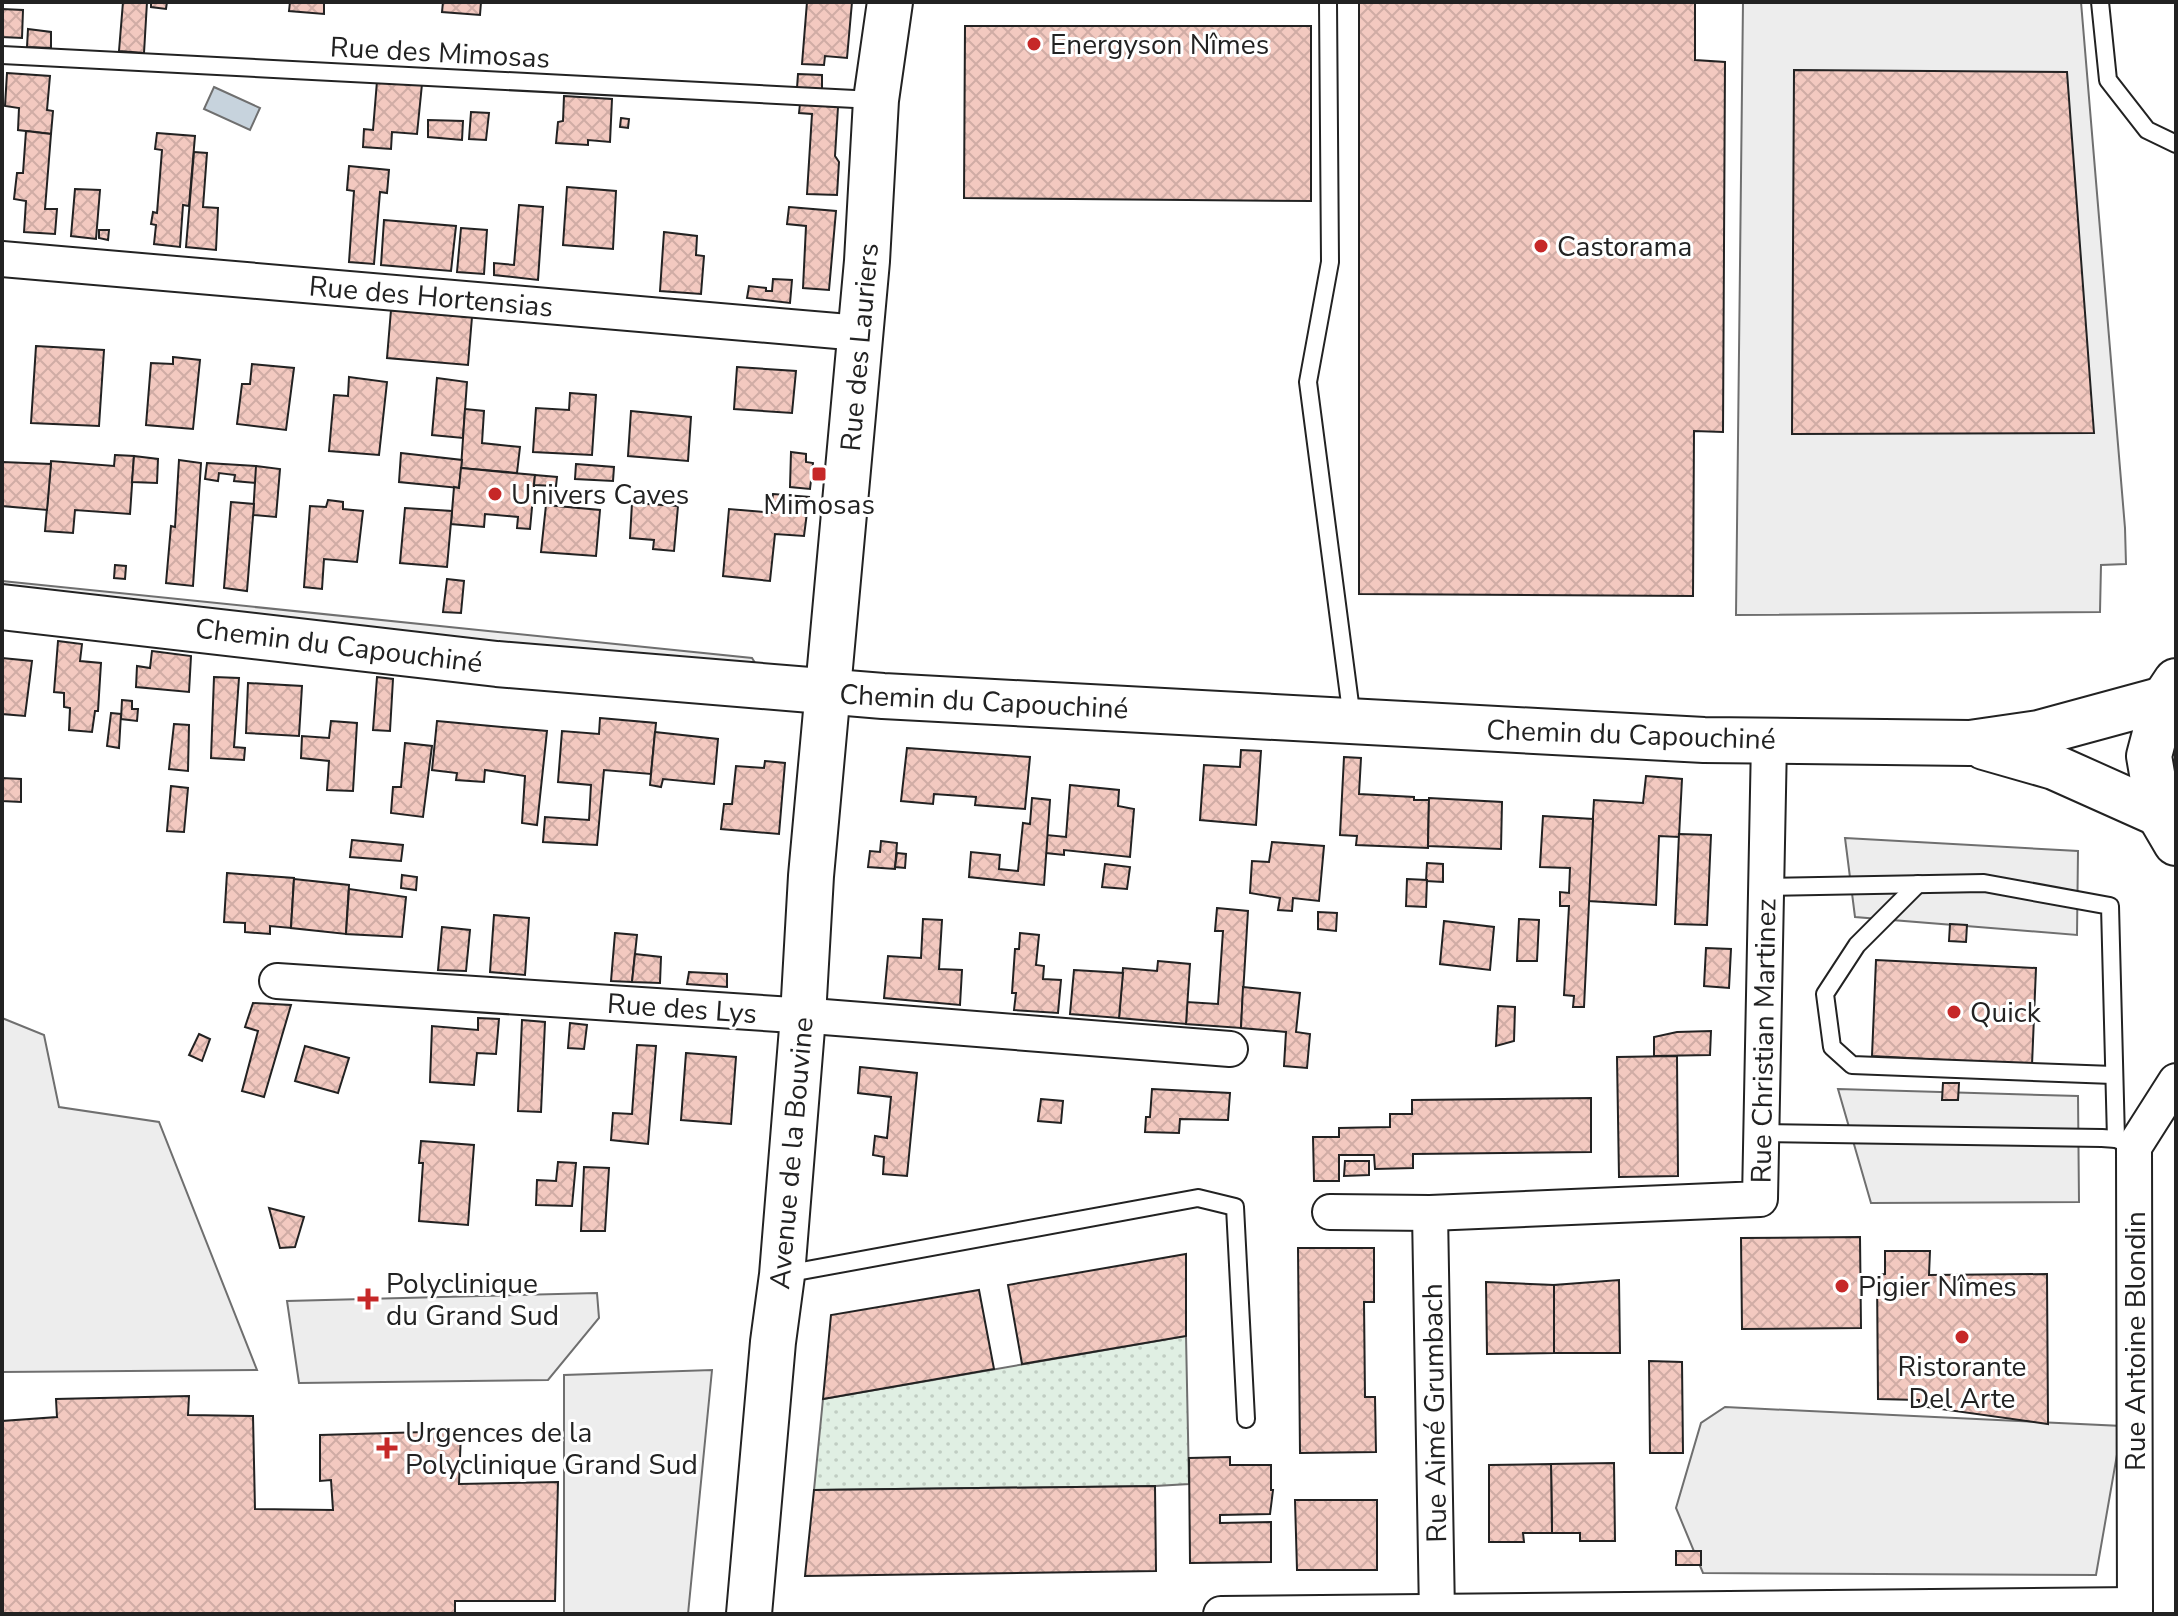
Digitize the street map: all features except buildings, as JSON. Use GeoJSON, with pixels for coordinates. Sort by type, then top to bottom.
{"type":"FeatureCollection","features":[{"type":"Feature","properties":{"kind":"street","name":"Rue des Lauriers"},"geometry":{"type":"LineString","coordinates":[[827,692],[860,333],[876,100],[890,2]]}},
{"type":"Feature","properties":{"kind":"street","name":"Rue des Hortensias"},"geometry":{"type":"LineString","coordinates":[[2,259],[860,333]]}},
{"type":"Feature","properties":{"kind":"street","name":"Chemin du Capouchiné"},"geometry":{"type":"LineString","coordinates":[[2,607],[497,664],[827,692],[1704,740],[1970,743],[2039,733],[2170,690]]}},
{"type":"Feature","properties":{"kind":"street"},"geometry":{"type":"LineString","coordinates":[[2167,828],[2149,756],[2170,690]]}},
{"type":"Feature","properties":{"kind":"street","name":"Avenue de la Bouvine"},"geometry":{"type":"LineString","coordinates":[[749,1614],[773,1342],[782,1275],[827,692]]}},
{"type":"Feature","properties":{"kind":"street","name":"Rue Christian Martinez"},"geometry":{"type":"LineString","coordinates":[[1330,1212],[1430,1213],[1760,1199],[1769,741]]}},
{"type":"Feature","properties":{"kind":"street","name":"Chemin du Capouchiné"},"geometry":{"type":"LineString","coordinates":[[1970,743],[2054,767],[2167,828]]}},
{"type":"Feature","properties":{"kind":"street","name":"Rue des Lys"},"geometry":{"type":"LineString","coordinates":[[277,981],[803,1016],[1230,1049]]}},
{"type":"Feature","properties":{"kind":"street"},"geometry":{"type":"LineString","coordinates":[[2125,1143],[2176,1081]]}},
{"type":"Feature","properties":{"kind":"street","name":"Rue Antoine Blondin"},"geometry":{"type":"LineString","coordinates":[[2125,1143],[2135,1609]]}},
{"type":"Feature","properties":{"kind":"street","name":"Rue Aimé Grumbach"},"geometry":{"type":"LineString","coordinates":[[1430,1213],[1437,1612]]}},
{"type":"Feature","properties":{"kind":"street"},"geometry":{"type":"LineString","coordinates":[[1221,1614],[2135,1609]]}},
{"type":"Feature","properties":{"kind":"lane"},"geometry":{"type":"LineString","coordinates":[[1328,2],[1330,262],[1308,382],[1352,721]]}},
{"type":"Feature","properties":{"kind":"lane"},"geometry":{"type":"LineString","coordinates":[[2100,2],[2108,80],[2147,130],[2176,144]]}},
{"type":"Feature","properties":{"kind":"lane","name":"Rue des Mimosas"},"geometry":{"type":"LineString","coordinates":[[2,55],[876,100]]}},
{"type":"Feature","properties":{"kind":"lane"},"geometry":{"type":"LineString","coordinates":[[1762,1133],[2125,1143],[2113,1075],[2110,906],[1984,883],[1766,887]]}},
{"type":"Feature","properties":{"kind":"lane"},"geometry":{"type":"LineString","coordinates":[[1918,884],[1857,945],[1825,994],[1832,1047],[1852,1065],[2113,1075]]}},
{"type":"Feature","properties":{"kind":"lane"},"geometry":{"type":"LineString","coordinates":[[782,1275],[1198,1198],[1235,1207],[1246,1419]]}},
{"type":"Feature","properties":{"kind":"green space"},"geometry":{"type":"Polygon","coordinates":[[[1186,1336],[1189,1484],[814,1490],[823,1399],[1186,1336]]]}},
{"type":"Feature","properties":{"kind":"shaded area"},"geometry":{"type":"Polygon","coordinates":[[[1743,2],[2081,2],[2125,528],[2126,564],[2101,565],[2100,612],[1736,615],[1743,2]]]}},
{"type":"Feature","properties":{"kind":"shaded area"},"geometry":{"type":"Polygon","coordinates":[[[214,87],[260,108],[250,130],[204,109],[214,87]]]}},
{"type":"Feature","properties":{"kind":"shaded area"},"geometry":{"type":"Polygon","coordinates":[[[2,581],[752,658],[760,671],[2,593],[2,581]]]}},
{"type":"Feature","properties":{"kind":"shaded area"},"geometry":{"type":"Polygon","coordinates":[[[1845,838],[2078,851],[2077,935],[1855,917],[1845,838]]]}},
{"type":"Feature","properties":{"kind":"shaded area"},"geometry":{"type":"Polygon","coordinates":[[[2,1018],[44,1035],[59,1107],[159,1122],[257,1370],[2,1372],[2,1018]]]}},
{"type":"Feature","properties":{"kind":"shaded area"},"geometry":{"type":"Polygon","coordinates":[[[1838,1089],[2078,1096],[2079,1202],[1871,1203],[1838,1089]]]}},
{"type":"Feature","properties":{"kind":"shaded area"},"geometry":{"type":"Polygon","coordinates":[[[597,1293],[599,1318],[548,1380],[299,1383],[287,1301],[597,1293]]]}},
{"type":"Feature","properties":{"kind":"shaded area"},"geometry":{"type":"Polygon","coordinates":[[[712,1370],[688,1614],[564,1614],[564,1375],[712,1370]]]}},
{"type":"Feature","properties":{"kind":"shaded area"},"geometry":{"type":"Polygon","coordinates":[[[1725,1407],[2122,1426],[2096,1575],[1703,1573],[1676,1508],[1701,1423],[1725,1407]]]}},
{"type":"Feature","properties":{"kind":"place","name":"Energyson Nîmes"},"geometry":{"type":"Point","coordinates":[1034,44]}},
{"type":"Feature","properties":{"kind":"place","name":"Castorama"},"geometry":{"type":"Point","coordinates":[1541,246]}},
{"type":"Feature","properties":{"kind":"place","name":"Mimosas"},"geometry":{"type":"Point","coordinates":[819,474]}},
{"type":"Feature","properties":{"kind":"place","name":"Univers Caves"},"geometry":{"type":"Point","coordinates":[495,494]}},
{"type":"Feature","properties":{"kind":"place","name":"Quick"},"geometry":{"type":"Point","coordinates":[1954,1012]}},
{"type":"Feature","properties":{"kind":"place","name":"Pigier Nîmes"},"geometry":{"type":"Point","coordinates":[1842,1286]}},
{"type":"Feature","properties":{"kind":"place","name":"Polyclinique du Grand Sud"},"geometry":{"type":"Point","coordinates":[368,1299]}},
{"type":"Feature","properties":{"kind":"place","name":"Ristorante Del Arte"},"geometry":{"type":"Point","coordinates":[1962,1337]}},
{"type":"Feature","properties":{"kind":"place","name":"Urgences de la Polyclinique Grand Sud"},"geometry":{"type":"Point","coordinates":[387,1448]}}]}
